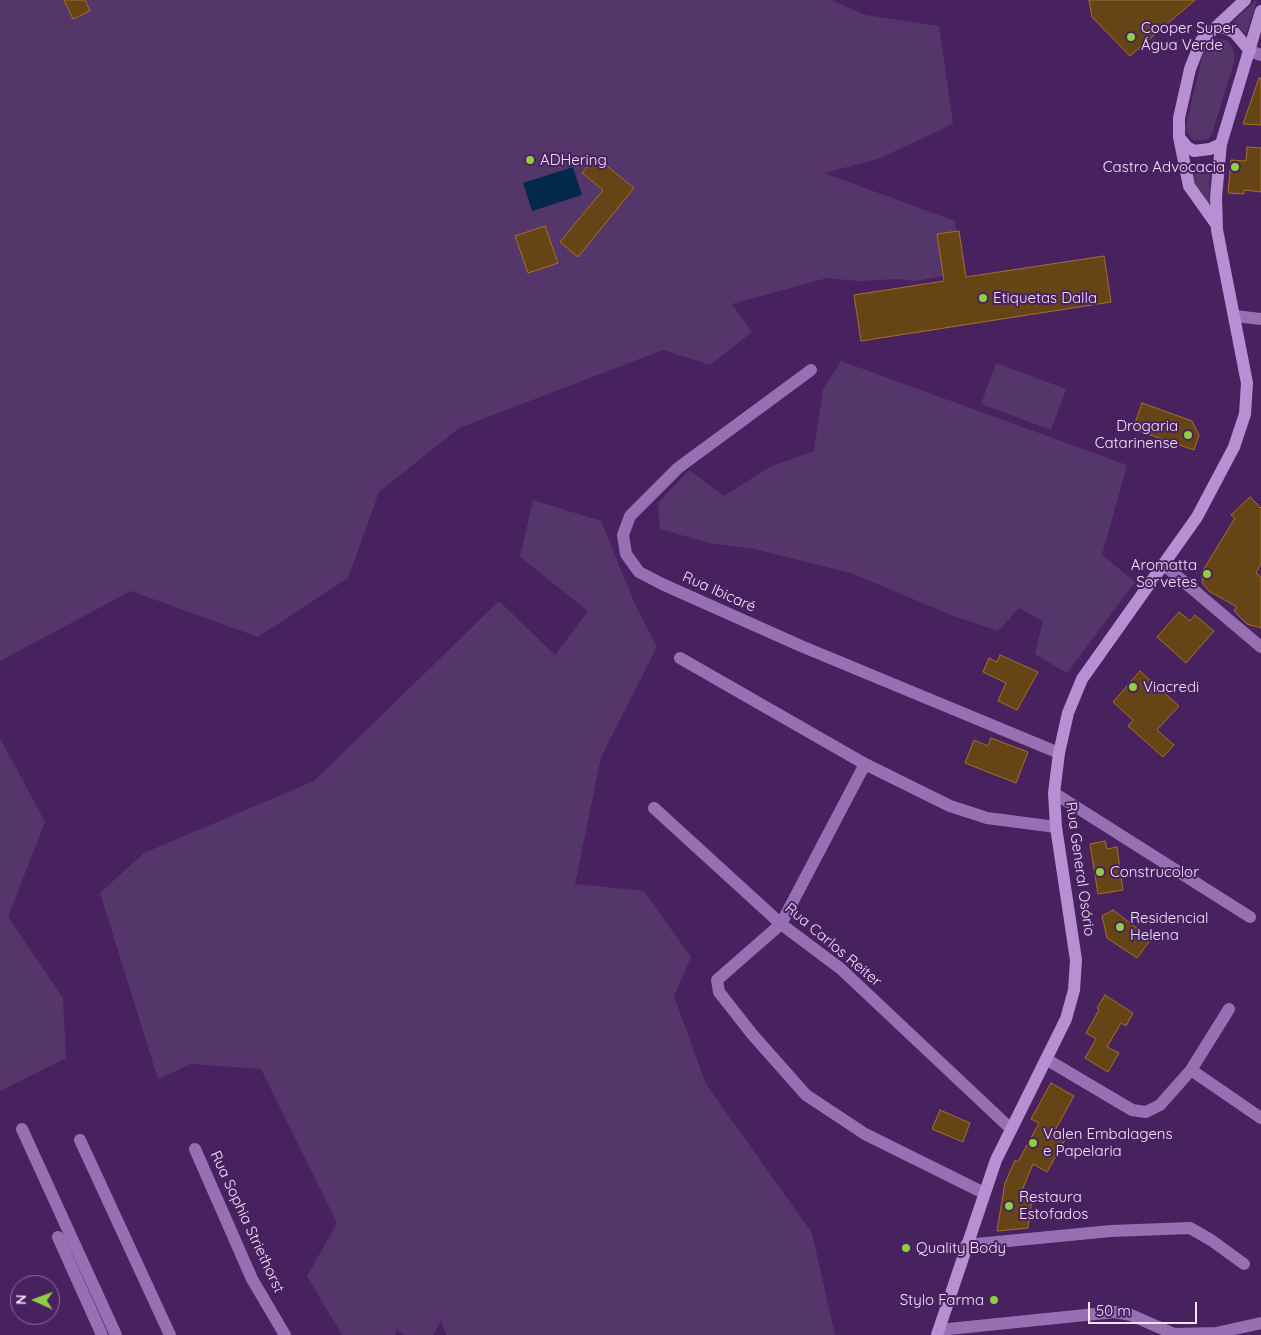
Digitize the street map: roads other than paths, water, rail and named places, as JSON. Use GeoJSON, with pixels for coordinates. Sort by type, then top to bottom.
{"type":"FeatureCollection","features":[{"type":"Feature","properties":{"kind":"main road"},"geometry":{"type":"LineString","coordinates":[[1246,0],[1219,26],[1241,38],[1255,53]]}},
{"type":"Feature","properties":{"kind":"main road"},"geometry":{"type":"LineString","coordinates":[[1255,53],[1261,11]]}},
{"type":"Feature","properties":{"kind":"main road","name":"Rua General Osório"},"geometry":{"type":"LineString","coordinates":[[1216,224],[1189,186],[1179,137],[1179,118],[1190,69],[1201,41],[1219,26]]}},
{"type":"Feature","properties":{"kind":"main road","name":"Rua General Osório"},"geometry":{"type":"LineString","coordinates":[[938,1333],[984,1193],[1011,1129],[1066,1019],[1074,990],[1076,960],[1056,827],[1054,793],[1059,753],[1068,713],[1082,679],[1197,517],[1223,471],[1243,421],[1247,383],[1216,224],[1218,167],[1221,144],[1255,53]]}},
{"type":"Feature","properties":{"kind":"main road"},"geometry":{"type":"LineString","coordinates":[[1179,137],[1187,147],[1194,151],[1210,149],[1221,144]]}},
{"type":"Feature","properties":{"kind":"street"},"geometry":{"type":"LineString","coordinates":[[1235,316],[1261,319]]}},
{"type":"Feature","properties":{"kind":"street","name":"Rua Ibicaré"},"geometry":{"type":"LineString","coordinates":[[811,370],[678,468],[630,516],[623,535],[626,554],[640,572],[662,584],[801,646],[1059,753]]}},
{"type":"Feature","properties":{"kind":"street"},"geometry":{"type":"LineString","coordinates":[[1164,566],[1261,647]]}},
{"type":"Feature","properties":{"kind":"street"},"geometry":{"type":"LineString","coordinates":[[680,658],[865,764],[950,806],[988,818],[1056,827]]}},
{"type":"Feature","properties":{"kind":"street"},"geometry":{"type":"LineString","coordinates":[[865,764],[782,924],[717,980],[719,992],[752,1034],[806,1095],[865,1134],[984,1193]]}},
{"type":"Feature","properties":{"kind":"street"},"geometry":{"type":"LineString","coordinates":[[1054,793],[1250,917]]}},
{"type":"Feature","properties":{"kind":"street","name":"Rua Carlos Reiter"},"geometry":{"type":"LineString","coordinates":[[654,808],[782,924],[841,969],[1011,1129]]}},
{"type":"Feature","properties":{"kind":"street"},"geometry":{"type":"LineString","coordinates":[[1046,1059],[1132,1110],[1146,1112],[1160,1105],[1191,1070],[1229,1009]]}},
{"type":"Feature","properties":{"kind":"street"},"geometry":{"type":"LineString","coordinates":[[1191,1070],[1261,1118]]}},
{"type":"Feature","properties":{"kind":"street"},"geometry":{"type":"LineString","coordinates":[[22,1129],[116,1335]]}},
{"type":"Feature","properties":{"kind":"street"},"geometry":{"type":"LineString","coordinates":[[80,1140],[170,1335]]}},
{"type":"Feature","properties":{"kind":"street","name":"Rua Sophia Striethorst"},"geometry":{"type":"LineString","coordinates":[[195,1149],[252,1279],[285,1335]]}},
{"type":"Feature","properties":{"kind":"street"},"geometry":{"type":"LineString","coordinates":[[966,1245],[1111,1231],[1190,1228],[1211,1240],[1244,1264]]}},
{"type":"Feature","properties":{"kind":"street"},"geometry":{"type":"LineString","coordinates":[[58,1237],[102,1335]]}},
{"type":"Feature","properties":{"kind":"street"},"geometry":{"type":"LineString","coordinates":[[938,1333],[1115,1312],[1131,1315],[1174,1334],[1216,1333],[1261,1323]]}},
{"type":"Feature","properties":{"kind":"water"},"geometry":{"type":"Polygon","coordinates":[[[573,167],[582,195],[532,211],[523,183],[573,167]]]}},
{"type":"Feature","properties":{"kind":"place","name":"Cooper Super Água Verde"},"geometry":{"type":"Point","coordinates":[1131,37]}},
{"type":"Feature","properties":{"kind":"place","name":"ADHering"},"geometry":{"type":"Point","coordinates":[530,160]}},
{"type":"Feature","properties":{"kind":"place","name":"Castro Advocacia"},"geometry":{"type":"Point","coordinates":[1235,167]}},
{"type":"Feature","properties":{"kind":"place","name":"Etiquetas Dalla"},"geometry":{"type":"Point","coordinates":[983,298]}},
{"type":"Feature","properties":{"kind":"place","name":"Drogaria Catarinense"},"geometry":{"type":"Point","coordinates":[1188,435]}},
{"type":"Feature","properties":{"kind":"place","name":"Aromatta Sorvetes"},"geometry":{"type":"Point","coordinates":[1207,574]}},
{"type":"Feature","properties":{"kind":"place","name":"Viacredi"},"geometry":{"type":"Point","coordinates":[1133,687]}},
{"type":"Feature","properties":{"kind":"place","name":"Construcolor"},"geometry":{"type":"Point","coordinates":[1100,872]}},
{"type":"Feature","properties":{"kind":"place","name":"Residencial Helena"},"geometry":{"type":"Point","coordinates":[1120,927]}},
{"type":"Feature","properties":{"kind":"place","name":"Valen Embalagens e Papelaria"},"geometry":{"type":"Point","coordinates":[1033,1143]}},
{"type":"Feature","properties":{"kind":"place","name":"Restaura Estofados"},"geometry":{"type":"Point","coordinates":[1009,1206]}},
{"type":"Feature","properties":{"kind":"place","name":"Quality Body"},"geometry":{"type":"Point","coordinates":[906,1248]}},
{"type":"Feature","properties":{"kind":"place","name":"Stylo Farma"},"geometry":{"type":"Point","coordinates":[994,1300]}}]}
